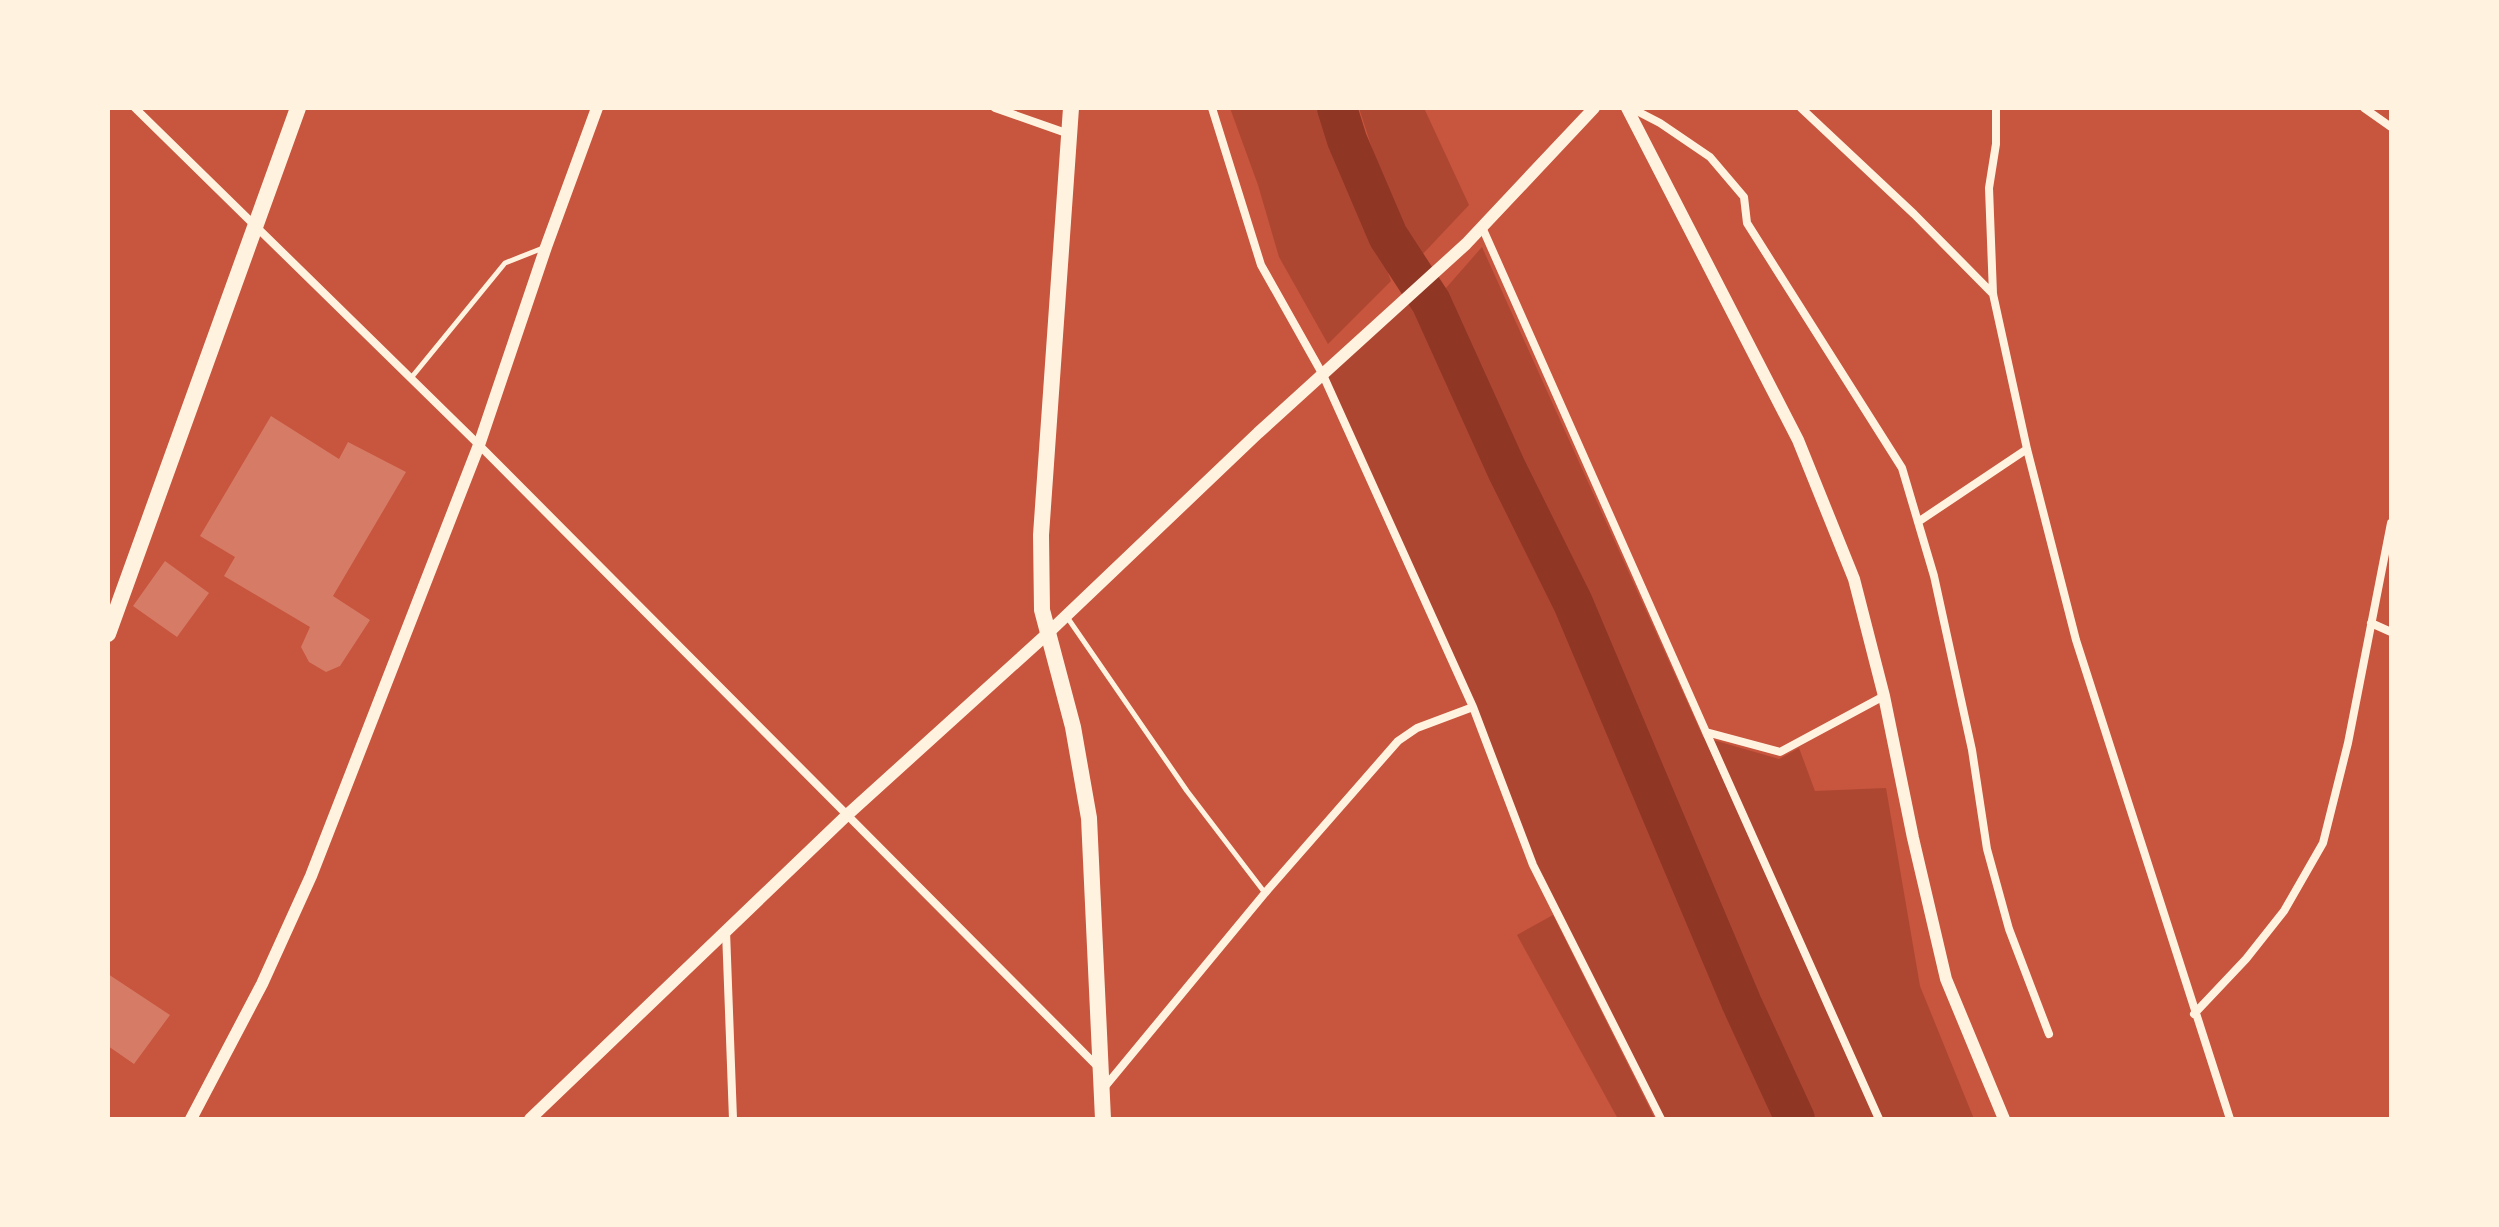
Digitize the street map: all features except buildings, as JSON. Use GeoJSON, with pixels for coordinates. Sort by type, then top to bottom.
{"type":"FeatureCollection","features":[{"type":"Feature","properties":{"kind":"main road"},"geometry":{"type":"LineString","coordinates":[[108,634],[298,108]]}},
{"type":"Feature","properties":{"kind":"main road"},"geometry":{"type":"LineString","coordinates":[[1071,108],[1041,535],[1042,610],[1073,727],[1089,818],[1103,1119]]}},
{"type":"Feature","properties":{"kind":"street"},"geometry":{"type":"LineString","coordinates":[[135,108],[479,445],[1101,1070]]}},
{"type":"Feature","properties":{"kind":"street"},"geometry":{"type":"LineString","coordinates":[[191,1119],[262,984],[311,876],[479,445],[597,108]]}},
{"type":"Feature","properties":{"kind":"street"},"geometry":{"type":"LineString","coordinates":[[995,108],[1069,134]]}},
{"type":"Feature","properties":{"kind":"street"},"geometry":{"type":"LineString","coordinates":[[1212,108],[1261,265],[1323,375],[1473,707],[1533,865],[1661,1119]]}},
{"type":"Feature","properties":{"kind":"street"},"geometry":{"type":"LineString","coordinates":[[530,1119],[846,816],[1047,634],[1466,244],[1594,108]]}},
{"type":"Feature","properties":{"kind":"street"},"geometry":{"type":"LineString","coordinates":[[1629,108],[1660,123],[1710,157],[1744,197],[1747,223],[1902,468],[1934,576],[1972,750],[1987,849],[2009,929],[2049,1034]]}},
{"type":"Feature","properties":{"kind":"street"},"geometry":{"type":"LineString","coordinates":[[1629,108],[1798,440],[1854,579],[1884,696],[1946,979],[2004,1119]]}},
{"type":"Feature","properties":{"kind":"street"},"geometry":{"type":"LineString","coordinates":[[1801,108],[1914,214],[1993,294]]}},
{"type":"Feature","properties":{"kind":"street"},"geometry":{"type":"LineString","coordinates":[[1996,108],[1996,144],[1989,188],[1993,294],[2027,449],[2076,640],[2230,1119]]}},
{"type":"Feature","properties":{"kind":"street"},"geometry":{"type":"LineString","coordinates":[[2364,108],[2391,127]]}},
{"type":"Feature","properties":{"kind":"street"},"geometry":{"type":"LineString","coordinates":[[1482,227],[1879,1119]]}},
{"type":"Feature","properties":{"kind":"street"},"geometry":{"type":"LineString","coordinates":[[1918,522],[2027,449]]}},
{"type":"Feature","properties":{"kind":"street"},"geometry":{"type":"LineString","coordinates":[[2194,1014],[2246,959],[2284,911],[2323,843],[2348,743],[2391,523]]}},
{"type":"Feature","properties":{"kind":"street"},"geometry":{"type":"LineString","coordinates":[[2371,623],[2391,632]]}},
{"type":"Feature","properties":{"kind":"street"},"geometry":{"type":"LineString","coordinates":[[1706,732],[1780,752],[1884,696]]}},
{"type":"Feature","properties":{"kind":"street"},"geometry":{"type":"LineString","coordinates":[[1102,1090],[1265,893],[1398,741],[1417,728],[1473,707]]}},
{"type":"Feature","properties":{"kind":"street"},"geometry":{"type":"LineString","coordinates":[[726,931],[733,1119]]}},
{"type":"Feature","properties":{"kind":"lane"},"geometry":{"type":"LineString","coordinates":[[410,379],[505,263],[546,247]]}},
{"type":"Feature","properties":{"kind":"lane"},"geometry":{"type":"LineString","coordinates":[[1066,616],[1187,791],[1265,893]]}},
{"type":"Feature","properties":{"kind":"shaded area"},"geometry":{"type":"Polygon","coordinates":[[[1230,108],[1321,108],[1354,189],[1359,214],[1369,223],[1391,281],[1328,344],[1279,257],[1258,185],[1230,108]]]}},
{"type":"Feature","properties":{"kind":"shaded area"},"geometry":{"type":"Polygon","coordinates":[[[1359,108],[1424,108],[1469,205],[1420,257],[1382,179],[1359,108]]]}},
{"type":"Feature","properties":{"kind":"shaded area"},"geometry":{"type":"Polygon","coordinates":[[[1482,247],[1703,737],[1779,759],[1799,748],[1815,791],[1886,788],[1920,986],[1974,1119],[1809,1119],[1632,729],[1643,721],[1623,702],[1439,296],[1482,247]]]}},
{"type":"Feature","properties":{"kind":"shaded area"},"geometry":{"type":"Polygon","coordinates":[[[1423,283],[1587,637],[1731,980],[1795,1119],[1661,1119],[1538,875],[1473,707],[1323,375],[1423,283]]]}},
{"type":"Feature","properties":{"kind":"shaded area"},"geometry":{"type":"Polygon","coordinates":[[[1553,915],[1655,1119],[1618,1119],[1517,935],[1553,915]]]}},
{"type":"Feature","properties":{"kind":"waterway"},"geometry":{"type":"LineString","coordinates":[[1337,108],[1347,140],[1388,236],[1431,302],[1507,470],[1573,603],[1742,1004],[1795,1119]]}}]}
